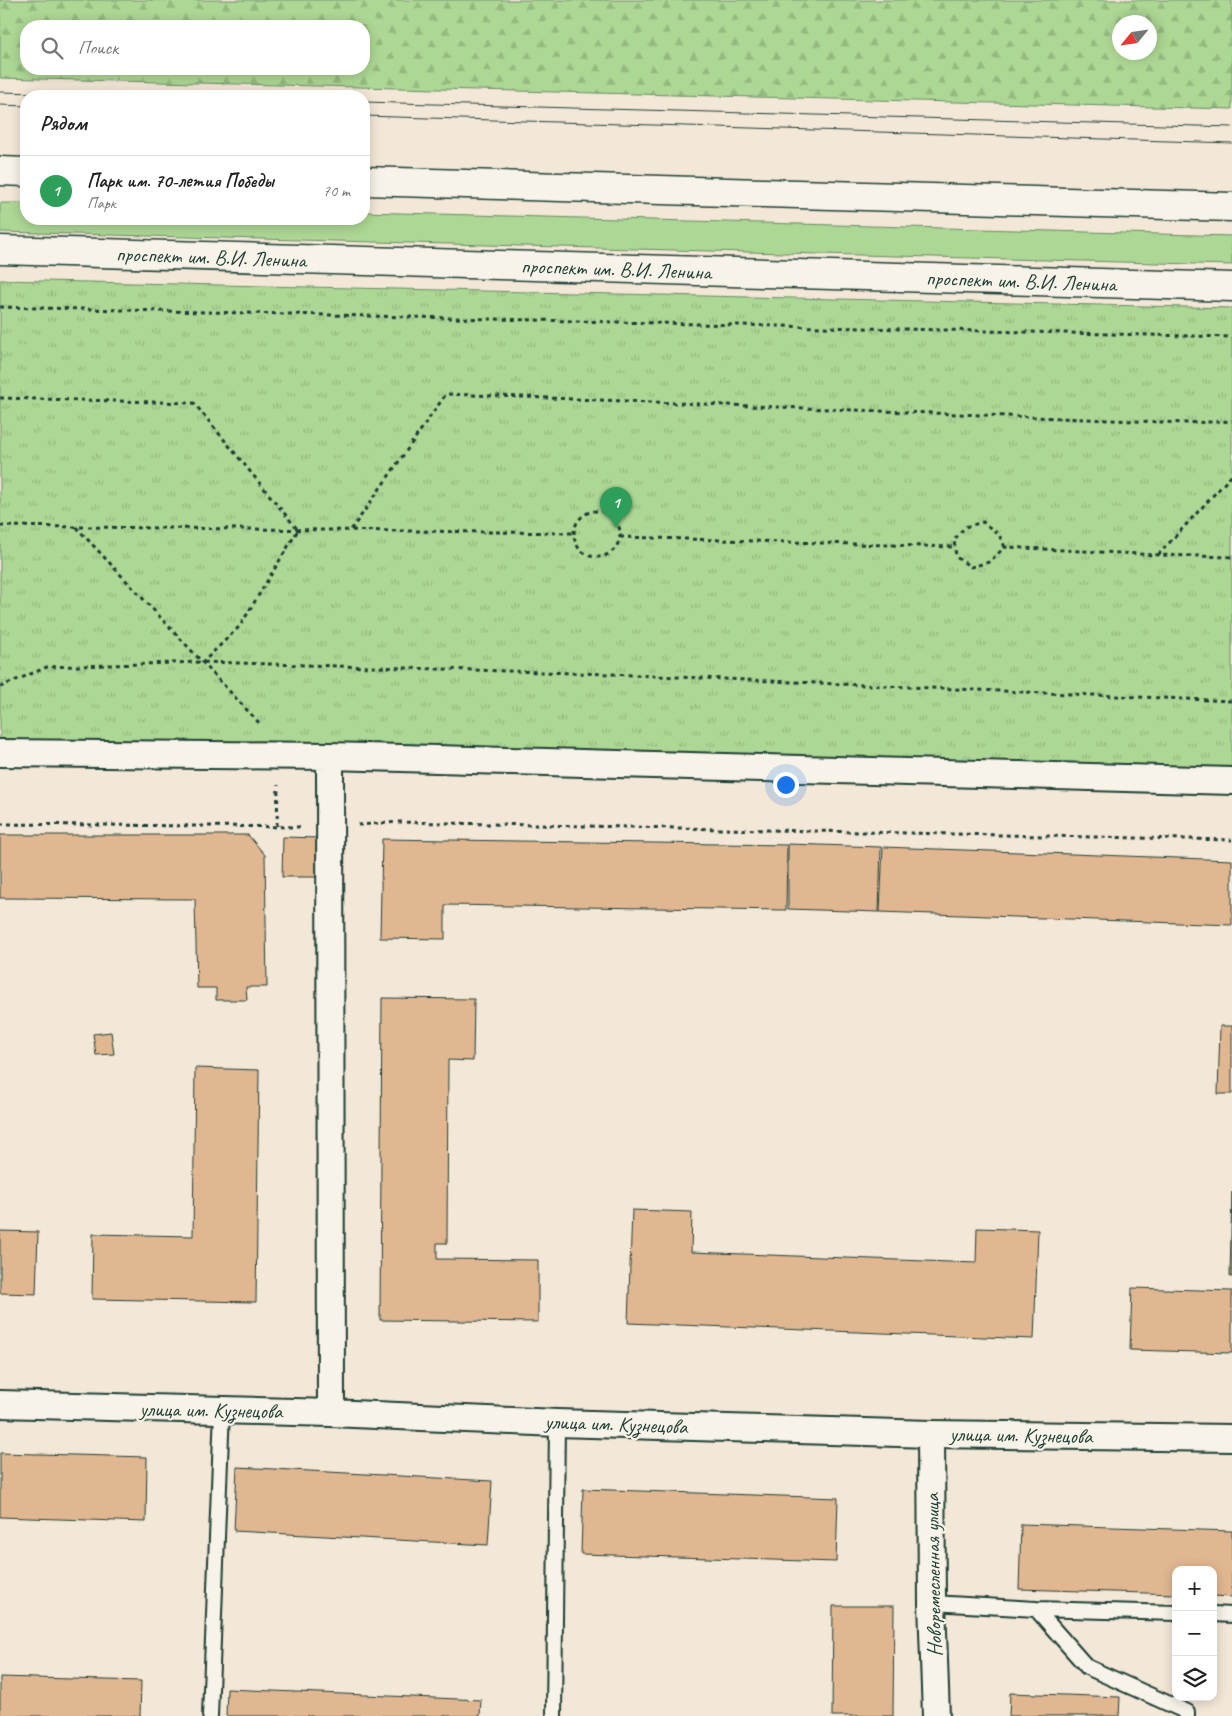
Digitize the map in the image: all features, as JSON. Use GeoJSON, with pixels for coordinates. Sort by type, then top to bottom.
{"type":"FeatureCollection","features":[{"type":"Feature","properties":{"kind":"main road"},"geometry":{"type":"LineString","coordinates":[[0,171],[20,172]]}},
{"type":"Feature","properties":{"kind":"main road"},"geometry":{"type":"LineString","coordinates":[[370,182],[1232,207]]}},
{"type":"Feature","properties":{"kind":"main road","name":"проспект им. В.И. Ленина"},"geometry":{"type":"LineString","coordinates":[[0,250],[1232,287]]}},
{"type":"Feature","properties":{"kind":"street"},"geometry":{"type":"LineString","coordinates":[[0,753],[330,756],[1232,781]]}},
{"type":"Feature","properties":{"kind":"street"},"geometry":{"type":"LineString","coordinates":[[330,756],[331,1413]]}},
{"type":"Feature","properties":{"kind":"street","name":"улица им. Кузнецова"},"geometry":{"type":"LineString","coordinates":[[0,1404],[331,1413],[557,1423],[931,1434],[1232,1438]]}},
{"type":"Feature","properties":{"kind":"street","name":"Новоремесленная улица"},"geometry":{"type":"LineString","coordinates":[[931,1434],[932,1603],[936,1716]]}},
{"type":"Feature","properties":{"kind":"lane"},"geometry":{"type":"LineString","coordinates":[[210,1716],[222,1410]]}},
{"type":"Feature","properties":{"kind":"lane"},"geometry":{"type":"LineString","coordinates":[[554,1716],[557,1423]]}},
{"type":"Feature","properties":{"kind":"lane"},"geometry":{"type":"LineString","coordinates":[[932,1603],[1172,1613]]}},
{"type":"Feature","properties":{"kind":"lane"},"geometry":{"type":"LineString","coordinates":[[1036,1608],[1087,1667],[1187,1712],[1187,1716]]}},
{"type":"Feature","properties":{"kind":"lane"},"geometry":{"type":"LineString","coordinates":[[1217,1614],[1232,1615]]}},
{"type":"Feature","properties":{"kind":"path"},"geometry":{"type":"LineString","coordinates":[[0,307],[1232,336]]}},
{"type":"Feature","properties":{"kind":"path"},"geometry":{"type":"LineString","coordinates":[[351,530],[446,394],[1187,423],[1232,421]]}},
{"type":"Feature","properties":{"kind":"path"},"geometry":{"type":"LineString","coordinates":[[0,398],[194,403],[298,530]]}},
{"type":"Feature","properties":{"kind":"path"},"geometry":{"type":"LineString","coordinates":[[1158,555],[1232,475]]}},
{"type":"Feature","properties":{"kind":"path"},"geometry":{"type":"LineString","coordinates":[[599,512],[607,513],[618,523],[620,537],[618,545],[607,555],[599,557],[592,556],[579,548],[574,533],[576,526],[585,515],[599,512]]}},
{"type":"Feature","properties":{"kind":"path"},"geometry":{"type":"LineString","coordinates":[[1005,547],[999,536],[983,522],[965,526],[954,540],[956,557],[971,566],[989,562],[1005,547],[1232,557]]}},
{"type":"Feature","properties":{"kind":"path"},"geometry":{"type":"LineString","coordinates":[[0,526],[574,533]]}},
{"type":"Feature","properties":{"kind":"path"},"geometry":{"type":"LineString","coordinates":[[75,526],[265,730]]}},
{"type":"Feature","properties":{"kind":"path"},"geometry":{"type":"LineString","coordinates":[[203,662],[240,626],[298,530]]}},
{"type":"Feature","properties":{"kind":"path"},"geometry":{"type":"LineString","coordinates":[[620,537],[955,547]]}},
{"type":"Feature","properties":{"kind":"path"},"geometry":{"type":"LineString","coordinates":[[0,687],[47,667],[203,662],[619,674],[1232,701]]}},
{"type":"Feature","properties":{"kind":"path"},"geometry":{"type":"LineString","coordinates":[[0,824],[330,828],[399,822],[1232,840]]}},
{"type":"Feature","properties":{"kind":"green space"},"geometry":{"type":"Polygon","coordinates":[[[0,0],[1232,0],[1232,109],[0,78],[0,0]]]}},
{"type":"Feature","properties":{"kind":"green space"},"geometry":{"type":"Polygon","coordinates":[[[0,203],[20,203],[20,225],[370,225],[370,212],[1232,236],[1232,265],[0,232],[0,203]]]}},
{"type":"Feature","properties":{"kind":"green space"},"geometry":{"type":"Polygon","coordinates":[[[0,280],[1232,308],[1232,776],[0,748],[0,280]]]}},
{"type":"Feature","properties":{"kind":"building"},"geometry":{"type":"Polygon","coordinates":[[[0,835],[248,835],[265,855],[267,987],[246,987],[247,1000],[216,1000],[216,988],[197,988],[195,899],[0,898],[0,835]]]}},
{"type":"Feature","properties":{"kind":"building"},"geometry":{"type":"Polygon","coordinates":[[[283,837],[319,838],[319,877],[282,877],[283,837]]]}},
{"type":"Feature","properties":{"kind":"building"},"geometry":{"type":"Polygon","coordinates":[[[382,839],[787,845],[786,910],[445,905],[445,939],[380,938],[382,839]]]}},
{"type":"Feature","properties":{"kind":"building"},"geometry":{"type":"Polygon","coordinates":[[[788,844],[881,847],[879,912],[788,909],[788,844]]]}},
{"type":"Feature","properties":{"kind":"building"},"geometry":{"type":"Polygon","coordinates":[[[883,847],[1232,860],[1232,925],[880,912],[883,847]]]}},
{"type":"Feature","properties":{"kind":"building"},"geometry":{"type":"Polygon","coordinates":[[[382,998],[474,999],[473,1061],[448,1060],[447,1243],[437,1243],[437,1259],[538,1260],[538,1322],[380,1320],[382,998]]]}},
{"type":"Feature","properties":{"kind":"building"},"geometry":{"type":"Polygon","coordinates":[[[1220,1026],[1232,1026],[1232,1094],[1218,1094],[1220,1026]]]}},
{"type":"Feature","properties":{"kind":"building"},"geometry":{"type":"Polygon","coordinates":[[[111,1032],[114,1054],[96,1055],[93,1034],[111,1032]]]}},
{"type":"Feature","properties":{"kind":"building"},"geometry":{"type":"Polygon","coordinates":[[[195,1068],[259,1070],[256,1302],[92,1299],[93,1234],[193,1236],[195,1068]]]}},
{"type":"Feature","properties":{"kind":"building"},"geometry":{"type":"Polygon","coordinates":[[[1232,1192],[1232,1277],[1230,1277],[1232,1192]]]}},
{"type":"Feature","properties":{"kind":"building"},"geometry":{"type":"Polygon","coordinates":[[[632,1210],[692,1212],[691,1252],[976,1263],[977,1228],[1038,1230],[1034,1339],[628,1323],[632,1210]]]}},
{"type":"Feature","properties":{"kind":"building"},"geometry":{"type":"Polygon","coordinates":[[[0,1231],[38,1232],[36,1294],[0,1293],[0,1231]]]}},
{"type":"Feature","properties":{"kind":"building"},"geometry":{"type":"Polygon","coordinates":[[[1132,1288],[1232,1291],[1232,1353],[1130,1350],[1132,1288]]]}},
{"type":"Feature","properties":{"kind":"building"},"geometry":{"type":"Polygon","coordinates":[[[0,1453],[147,1457],[146,1522],[0,1517],[0,1453]]]}},
{"type":"Feature","properties":{"kind":"building"},"geometry":{"type":"Polygon","coordinates":[[[237,1467],[492,1481],[488,1545],[234,1531],[237,1467]]]}},
{"type":"Feature","properties":{"kind":"building"},"geometry":{"type":"Polygon","coordinates":[[[583,1489],[838,1498],[836,1562],[581,1554],[583,1489]]]}},
{"type":"Feature","properties":{"kind":"building"},"geometry":{"type":"Polygon","coordinates":[[[1021,1524],[1232,1531],[1232,1597],[1217,1596],[1217,1566],[1172,1566],[1172,1594],[1019,1589],[1021,1524]]]}},
{"type":"Feature","properties":{"kind":"building"},"geometry":{"type":"Polygon","coordinates":[[[833,1606],[894,1606],[893,1716],[832,1716],[833,1606]]]}},
{"type":"Feature","properties":{"kind":"building"},"geometry":{"type":"Polygon","coordinates":[[[0,1677],[141,1681],[140,1716],[0,1716],[0,1677]]]}},
{"type":"Feature","properties":{"kind":"building"},"geometry":{"type":"Polygon","coordinates":[[[227,1689],[481,1700],[480,1716],[226,1716],[227,1689]]]}},
{"type":"Feature","properties":{"kind":"building"},"geometry":{"type":"Polygon","coordinates":[[[1010,1693],[1120,1697],[1119,1716],[1009,1716],[1010,1693]]]}},
{"type":"Feature","properties":{"kind":"tram line"},"geometry":{"type":"LineString","coordinates":[[0,92],[20,93]]}},
{"type":"Feature","properties":{"kind":"tram line"},"geometry":{"type":"LineString","coordinates":[[370,102],[1232,127]]}},
{"type":"Feature","properties":{"kind":"tram line"},"geometry":{"type":"LineString","coordinates":[[0,105],[20,106]]}},
{"type":"Feature","properties":{"kind":"tram line"},"geometry":{"type":"LineString","coordinates":[[370,116],[1232,143]]}},
{"type":"Feature","properties":{"kind":"place","name":"Парк им. 70-летия Победы"},"geometry":{"type":"Point","coordinates":[616,528]}}]}
